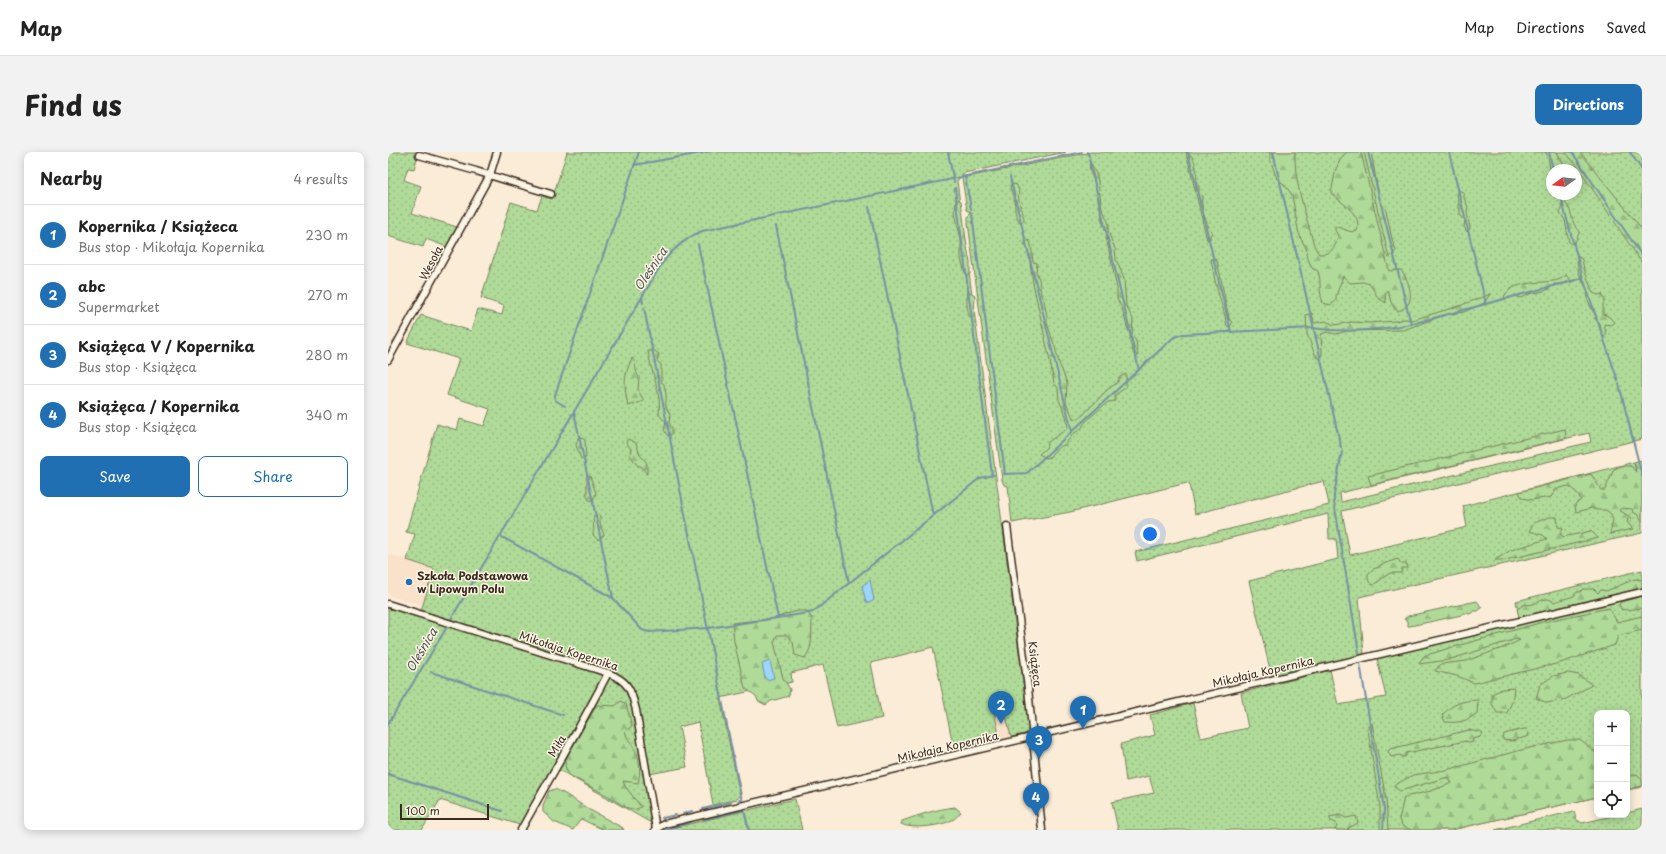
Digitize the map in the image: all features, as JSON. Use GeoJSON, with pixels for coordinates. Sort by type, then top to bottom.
{"type":"FeatureCollection","features":[{"type":"Feature","properties":{"kind":"street","name":"Wesoła"},"geometry":{"type":"LineString","coordinates":[[388,360],[490,175],[497,152]]}},
{"type":"Feature","properties":{"kind":"street"},"geometry":{"type":"LineString","coordinates":[[419,155],[552,194]]}},
{"type":"Feature","properties":{"kind":"street","name":"Książęca"},"geometry":{"type":"LineString","coordinates":[[1006,526],[1028,688],[1042,830]]}},
{"type":"Feature","properties":{"kind":"street","name":"Mikołaja Kopernika"},"geometry":{"type":"LineString","coordinates":[[388,604],[619,677],[626,683],[632,695],[656,829],[664,824],[1642,592]]}},
{"type":"Feature","properties":{"kind":"street","name":"Miła"},"geometry":{"type":"LineString","coordinates":[[521,830],[548,780],[590,709],[608,673]]}},
{"type":"Feature","properties":{"kind":"shaded area","name":"Szkoła Podstawowa w Lipowym Polu"},"geometry":{"type":"Polygon","coordinates":[[[388,554],[434,569],[422,605],[388,595],[388,554]]]}},
{"type":"Feature","properties":{"kind":"shaded area"},"geometry":{"type":"Polygon","coordinates":[[[1001,694],[1011,737],[1000,740],[991,696],[1001,694]]]}},
{"type":"Feature","properties":{"kind":"green space"},"geometry":{"type":"Polygon","coordinates":[[[388,152],[419,152],[414,169],[408,168],[404,180],[421,186],[412,213],[457,227],[447,247],[426,239],[423,247],[388,236],[388,152]]]}},
{"type":"Feature","properties":{"kind":"green space"},"geometry":{"type":"Polygon","coordinates":[[[567,152],[1066,152],[964,173],[957,181],[1029,728],[1026,734],[1011,737],[1001,694],[991,696],[1000,740],[954,750],[933,647],[871,663],[882,718],[837,728],[823,665],[791,673],[792,682],[720,698],[740,796],[737,799],[713,805],[698,722],[679,727],[687,767],[644,775],[651,823],[556,768],[523,826],[440,800],[422,830],[388,830],[388,608],[419,617],[434,569],[407,560],[415,534],[406,532],[437,424],[457,430],[460,419],[484,426],[490,409],[447,395],[459,359],[407,343],[421,315],[471,331],[478,309],[502,315],[504,306],[481,298],[511,202],[537,210],[542,196],[552,199],[567,152]]]}},
{"type":"Feature","properties":{"kind":"green space"},"geometry":{"type":"Polygon","coordinates":[[[1091,152],[1642,152],[1642,439],[1342,511],[1350,555],[1467,527],[1463,506],[1634,462],[1642,496],[1642,533],[1359,597],[1364,654],[1272,678],[1249,581],[1338,559],[1336,539],[1329,539],[1328,514],[1137,561],[1135,552],[1329,505],[1324,481],[1195,514],[1189,484],[1187,483],[1070,512],[1012,523],[1008,486],[1004,485],[1002,480],[968,223],[968,217],[971,212],[967,210],[962,178],[1091,152]],[[1589,433],[1340,493],[1341,502],[1591,442],[1589,433]]]}},
{"type":"Feature","properties":{"kind":"green space"},"geometry":{"type":"Polygon","coordinates":[[[1186,152],[1193,158],[1199,193],[1202,196],[1203,210],[1212,233],[1210,235],[1210,239],[1207,240],[1186,152]]]}},
{"type":"Feature","properties":{"kind":"green space"},"geometry":{"type":"Polygon","coordinates":[[[1270,152],[1295,152],[1296,172],[1313,243],[1319,254],[1323,254],[1330,252],[1336,244],[1338,236],[1335,227],[1351,232],[1357,231],[1357,219],[1354,214],[1331,193],[1336,169],[1341,158],[1347,152],[1361,152],[1389,271],[1401,270],[1409,286],[1410,300],[1406,307],[1398,311],[1393,307],[1387,290],[1385,293],[1386,303],[1378,298],[1370,284],[1363,282],[1350,283],[1343,276],[1336,296],[1336,301],[1330,305],[1323,303],[1318,271],[1312,268],[1308,259],[1306,248],[1301,239],[1292,195],[1284,184],[1277,179],[1270,159],[1270,152]]]}},
{"type":"Feature","properties":{"kind":"green space"},"geometry":{"type":"Polygon","coordinates":[[[1364,152],[1371,152],[1380,201],[1386,210],[1396,251],[1389,258],[1364,152]]]}},
{"type":"Feature","properties":{"kind":"green space"},"geometry":{"type":"Polygon","coordinates":[[[1545,152],[1557,152],[1563,164],[1549,164],[1548,156],[1545,152]]]}},
{"type":"Feature","properties":{"kind":"green space"},"geometry":{"type":"Polygon","coordinates":[[[1565,152],[1580,152],[1642,229],[1642,263],[1582,173],[1582,164],[1575,163],[1565,152]]]}},
{"type":"Feature","properties":{"kind":"green space"},"geometry":{"type":"Polygon","coordinates":[[[1090,161],[1097,176],[1102,208],[1109,224],[1108,231],[1115,249],[1116,259],[1124,279],[1126,306],[1133,319],[1132,334],[1136,341],[1138,356],[1134,355],[1130,342],[1130,334],[1122,308],[1117,299],[1117,288],[1106,237],[1107,234],[1101,218],[1102,213],[1090,172],[1090,161]]]}},
{"type":"Feature","properties":{"kind":"green space"},"geometry":{"type":"Polygon","coordinates":[[[1016,184],[1019,190],[1018,194],[1024,217],[1024,221],[1021,223],[1016,214],[1014,198],[1010,187],[1010,185],[1016,184]]]}},
{"type":"Feature","properties":{"kind":"green space"},"geometry":{"type":"Polygon","coordinates":[[[1459,190],[1464,193],[1464,198],[1468,207],[1467,212],[1470,229],[1467,232],[1464,227],[1465,220],[1460,215],[1458,206],[1459,202],[1457,194],[1459,190]]]}},
{"type":"Feature","properties":{"kind":"green space"},"geometry":{"type":"Polygon","coordinates":[[[956,199],[961,201],[970,262],[970,274],[966,276],[961,259],[961,240],[955,213],[956,199]]]}},
{"type":"Feature","properties":{"kind":"green space"},"geometry":{"type":"Polygon","coordinates":[[[1564,202],[1569,209],[1576,228],[1580,231],[1575,242],[1572,244],[1569,242],[1565,220],[1560,213],[1562,209],[1561,204],[1564,202]]]}},
{"type":"Feature","properties":{"kind":"green space"},"geometry":{"type":"Polygon","coordinates":[[[1029,240],[1033,262],[1037,263],[1036,272],[1039,279],[1041,296],[1044,301],[1047,323],[1059,363],[1067,383],[1066,402],[1073,418],[1079,419],[1108,389],[1117,383],[1120,377],[1126,374],[1126,387],[1115,395],[1115,401],[1108,402],[1103,406],[1085,422],[1081,429],[1073,434],[1065,445],[1058,448],[1050,457],[1046,458],[1039,454],[1046,448],[1048,442],[1068,428],[1066,416],[1059,400],[1058,388],[1054,383],[1033,283],[1028,249],[1024,244],[1029,240]]]}},
{"type":"Feature","properties":{"kind":"green space"},"geometry":{"type":"Polygon","coordinates":[[[1577,255],[1582,260],[1593,293],[1598,295],[1602,294],[1605,301],[1603,304],[1603,314],[1608,316],[1614,322],[1611,325],[1604,324],[1606,335],[1604,337],[1602,335],[1600,323],[1595,319],[1596,316],[1587,298],[1588,291],[1580,274],[1577,255]]]}},
{"type":"Feature","properties":{"kind":"green space"},"geometry":{"type":"Polygon","coordinates":[[[1211,259],[1216,259],[1218,265],[1229,318],[1232,323],[1230,327],[1227,326],[1215,281],[1211,259]]]}},
{"type":"Feature","properties":{"kind":"green space"},"geometry":{"type":"Polygon","coordinates":[[[1566,275],[1572,282],[1554,284],[1547,290],[1526,295],[1522,298],[1515,296],[1507,299],[1504,297],[1513,288],[1520,285],[1558,280],[1566,275]]]}},
{"type":"Feature","properties":{"kind":"green space"},"geometry":{"type":"Polygon","coordinates":[[[968,291],[975,295],[974,317],[969,316],[967,304],[968,291]]]}},
{"type":"Feature","properties":{"kind":"green space"},"geometry":{"type":"Polygon","coordinates":[[[1490,294],[1484,303],[1464,312],[1445,315],[1403,330],[1347,331],[1336,334],[1327,332],[1321,334],[1322,355],[1319,359],[1316,357],[1307,334],[1306,315],[1312,313],[1314,323],[1326,321],[1334,325],[1352,322],[1369,323],[1405,319],[1412,320],[1459,306],[1490,294]]]}},
{"type":"Feature","properties":{"kind":"green space"},"geometry":{"type":"Polygon","coordinates":[[[648,351],[655,351],[659,354],[657,361],[661,365],[661,382],[664,384],[666,406],[670,414],[669,423],[672,428],[672,434],[668,436],[664,430],[666,422],[659,415],[660,407],[658,391],[648,351]]]}},
{"type":"Feature","properties":{"kind":"green space"},"geometry":{"type":"Polygon","coordinates":[[[632,358],[639,377],[638,390],[644,401],[628,406],[625,382],[632,358]]]}},
{"type":"Feature","properties":{"kind":"green space"},"geometry":{"type":"Polygon","coordinates":[[[1565,429],[1566,438],[1371,485],[1368,476],[1565,429]]]}},
{"type":"Feature","properties":{"kind":"green space"},"geometry":{"type":"Polygon","coordinates":[[[579,436],[585,440],[586,458],[581,459],[576,445],[579,436]]]}},
{"type":"Feature","properties":{"kind":"green space"},"geometry":{"type":"Polygon","coordinates":[[[628,439],[636,443],[640,455],[647,463],[647,474],[641,466],[638,466],[630,455],[631,449],[626,442],[628,439]]]}},
{"type":"Feature","properties":{"kind":"green space"},"geometry":{"type":"Polygon","coordinates":[[[1642,460],[1642,522],[1632,509],[1622,508],[1619,510],[1632,518],[1628,519],[1627,522],[1633,529],[1610,534],[1613,520],[1611,514],[1606,510],[1597,510],[1592,508],[1576,512],[1575,504],[1581,500],[1575,491],[1568,486],[1556,489],[1551,497],[1532,500],[1522,498],[1519,492],[1591,474],[1601,490],[1605,490],[1614,469],[1621,466],[1631,466],[1636,472],[1634,462],[1642,460]]]}},
{"type":"Feature","properties":{"kind":"green space"},"geometry":{"type":"Polygon","coordinates":[[[587,475],[590,476],[596,493],[593,501],[589,500],[587,496],[587,475]]]}},
{"type":"Feature","properties":{"kind":"green space"},"geometry":{"type":"Polygon","coordinates":[[[594,515],[600,516],[600,524],[604,535],[598,540],[593,535],[594,515]]]}},
{"type":"Feature","properties":{"kind":"green space"},"geometry":{"type":"Polygon","coordinates":[[[1549,517],[1557,517],[1558,527],[1563,528],[1560,534],[1563,537],[1591,531],[1598,538],[1505,560],[1495,560],[1511,550],[1547,539],[1543,535],[1529,531],[1534,523],[1549,517]]]}},
{"type":"Feature","properties":{"kind":"green space"},"geometry":{"type":"Polygon","coordinates":[[[1398,559],[1401,564],[1407,564],[1408,568],[1402,568],[1401,573],[1390,573],[1373,585],[1369,582],[1368,574],[1373,569],[1398,559]]]}},
{"type":"Feature","properties":{"kind":"green space"},"geometry":{"type":"Polygon","coordinates":[[[1642,570],[1642,588],[1519,617],[1516,601],[1642,570]]]}},
{"type":"Feature","properties":{"kind":"green space"},"geometry":{"type":"Polygon","coordinates":[[[1635,579],[1642,580],[1642,588],[1519,617],[1517,609],[1525,604],[1529,605],[1547,599],[1554,602],[1574,596],[1577,592],[1580,592],[1583,589],[1594,589],[1598,593],[1601,590],[1606,591],[1635,579]]]}},
{"type":"Feature","properties":{"kind":"green space"},"geometry":{"type":"Polygon","coordinates":[[[1642,595],[1642,787],[1630,789],[1630,710],[1594,710],[1594,798],[1451,830],[1118,830],[1112,802],[1154,793],[1149,776],[1126,781],[1121,744],[1155,735],[1150,715],[1193,703],[1201,738],[1248,728],[1241,693],[1330,670],[1338,705],[1386,697],[1377,658],[1642,595]]]}},
{"type":"Feature","properties":{"kind":"green space"},"geometry":{"type":"Polygon","coordinates":[[[1642,596],[1642,608],[1626,610],[1621,609],[1619,604],[1621,602],[1642,596]]]}},
{"type":"Feature","properties":{"kind":"green space"},"geometry":{"type":"Polygon","coordinates":[[[1477,601],[1482,608],[1470,614],[1464,613],[1462,615],[1410,626],[1408,626],[1408,621],[1404,619],[1408,616],[1477,601]]]}},
{"type":"Feature","properties":{"kind":"green space"},"geometry":{"type":"Polygon","coordinates":[[[1609,608],[1617,622],[1642,616],[1642,630],[1618,636],[1615,645],[1560,663],[1474,683],[1457,676],[1435,671],[1441,664],[1466,661],[1508,646],[1520,640],[1516,639],[1448,660],[1419,664],[1424,656],[1446,649],[1543,622],[1609,608]]]}},
{"type":"Feature","properties":{"kind":"green space"},"geometry":{"type":"Polygon","coordinates":[[[798,611],[806,611],[812,618],[812,639],[810,649],[805,658],[795,655],[793,642],[787,635],[777,635],[774,642],[783,678],[790,689],[789,696],[771,701],[766,705],[758,701],[756,696],[745,688],[734,641],[732,623],[776,618],[798,611]]]}},
{"type":"Feature","properties":{"kind":"green space"},"geometry":{"type":"Polygon","coordinates":[[[1568,673],[1579,675],[1592,685],[1566,699],[1547,703],[1536,698],[1540,685],[1553,676],[1568,673]]]}},
{"type":"Feature","properties":{"kind":"green space"},"geometry":{"type":"Polygon","coordinates":[[[1514,688],[1512,702],[1507,713],[1497,713],[1492,704],[1492,694],[1502,689],[1514,688]]]}},
{"type":"Feature","properties":{"kind":"green space"},"geometry":{"type":"Polygon","coordinates":[[[1478,700],[1477,713],[1473,716],[1462,721],[1445,722],[1442,715],[1454,705],[1466,701],[1478,700]]]}},
{"type":"Feature","properties":{"kind":"green space"},"geometry":{"type":"Polygon","coordinates":[[[621,701],[626,704],[632,726],[625,731],[638,756],[638,783],[623,781],[625,786],[641,807],[634,810],[625,807],[610,797],[569,775],[565,766],[566,758],[597,705],[615,706],[621,701]]]}},
{"type":"Feature","properties":{"kind":"green space"},"geometry":{"type":"Polygon","coordinates":[[[1372,723],[1386,799],[1388,830],[1380,830],[1380,807],[1368,730],[1368,726],[1372,723]]]}},
{"type":"Feature","properties":{"kind":"green space"},"geometry":{"type":"Polygon","coordinates":[[[1527,729],[1529,736],[1512,741],[1503,740],[1504,734],[1527,729]]]}},
{"type":"Feature","properties":{"kind":"green space"},"geometry":{"type":"Polygon","coordinates":[[[1469,730],[1477,732],[1480,731],[1483,733],[1480,737],[1473,739],[1472,743],[1466,741],[1406,753],[1406,756],[1404,757],[1399,755],[1391,757],[1388,751],[1390,749],[1469,730]]]}},
{"type":"Feature","properties":{"kind":"green space"},"geometry":{"type":"Polygon","coordinates":[[[1568,740],[1580,740],[1594,752],[1594,798],[1451,830],[1412,830],[1403,827],[1399,820],[1404,797],[1431,791],[1452,783],[1448,777],[1400,791],[1393,786],[1413,775],[1446,770],[1529,748],[1568,740]]]}},
{"type":"Feature","properties":{"kind":"green space"},"geometry":{"type":"Polygon","coordinates":[[[1637,774],[1642,780],[1642,786],[1630,789],[1630,776],[1637,774]]]}},
{"type":"Feature","properties":{"kind":"green space"},"geometry":{"type":"Polygon","coordinates":[[[555,789],[623,828],[624,830],[604,830],[581,819],[573,830],[554,822],[543,812],[543,805],[549,791],[555,789]]]}},
{"type":"Feature","properties":{"kind":"green space"},"geometry":{"type":"Polygon","coordinates":[[[795,799],[802,830],[667,830],[668,829],[795,799]]]}},
{"type":"Feature","properties":{"kind":"green space"},"geometry":{"type":"Polygon","coordinates":[[[955,807],[961,812],[954,819],[943,824],[912,827],[901,824],[902,821],[921,814],[955,807]]]}},
{"type":"Feature","properties":{"kind":"green space"},"geometry":{"type":"Polygon","coordinates":[[[1642,809],[1642,830],[1495,830],[1574,811],[1576,819],[1582,823],[1604,818],[1630,818],[1630,812],[1642,809]]]}},
{"type":"Feature","properties":{"kind":"green space"},"geometry":{"type":"Polygon","coordinates":[[[1340,815],[1346,818],[1356,816],[1358,823],[1347,829],[1349,830],[1334,830],[1337,827],[1336,823],[1331,821],[1329,817],[1340,815]]]}},
{"type":"Feature","properties":{"kind":"water"},"geometry":{"type":"Polygon","coordinates":[[[870,580],[874,600],[869,603],[866,602],[862,586],[870,580]]]}},
{"type":"Feature","properties":{"kind":"water"},"geometry":{"type":"Polygon","coordinates":[[[770,661],[774,678],[767,680],[765,678],[762,664],[770,661]]]}},
{"type":"Feature","properties":{"kind":"waterway"},"geometry":{"type":"LineString","coordinates":[[565,406],[555,400],[555,395],[639,152]]}},
{"type":"Feature","properties":{"kind":"waterway"},"geometry":{"type":"LineString","coordinates":[[634,165],[707,152]]}},
{"type":"Feature","properties":{"kind":"waterway"},"geometry":{"type":"LineString","coordinates":[[948,152],[954,182]]}},
{"type":"Feature","properties":{"kind":"waterway","name":"Oleśnica"},"geometry":{"type":"LineString","coordinates":[[451,619],[661,265],[674,249],[684,241],[702,231],[1082,152]]}},
{"type":"Feature","properties":{"kind":"waterway"},"geometry":{"type":"LineString","coordinates":[[1087,152],[1089,156]]}},
{"type":"Feature","properties":{"kind":"waterway"},"geometry":{"type":"LineString","coordinates":[[1188,152],[1231,332]]}},
{"type":"Feature","properties":{"kind":"waterway"},"geometry":{"type":"LineString","coordinates":[[1273,152],[1341,447]]}},
{"type":"Feature","properties":{"kind":"waterway"},"geometry":{"type":"LineString","coordinates":[[1368,152],[1411,324]]}},
{"type":"Feature","properties":{"kind":"waterway"},"geometry":{"type":"LineString","coordinates":[[1449,152],[1486,304]]}},
{"type":"Feature","properties":{"kind":"waterway"},"geometry":{"type":"LineString","coordinates":[[1549,152],[1552,164]]}},
{"type":"Feature","properties":{"kind":"waterway"},"geometry":{"type":"LineString","coordinates":[[1572,152],[1642,256]]}},
{"type":"Feature","properties":{"kind":"waterway"},"geometry":{"type":"LineString","coordinates":[[1630,152],[1642,170]]}},
{"type":"Feature","properties":{"kind":"waterway"},"geometry":{"type":"LineString","coordinates":[[1089,159],[1139,370]]}},
{"type":"Feature","properties":{"kind":"waterway"},"geometry":{"type":"LineString","coordinates":[[965,176],[971,209]]}},
{"type":"Feature","properties":{"kind":"waterway"},"geometry":{"type":"LineString","coordinates":[[1010,177],[1072,432]]}},
{"type":"Feature","properties":{"kind":"waterway"},"geometry":{"type":"LineString","coordinates":[[955,188],[992,475]]}},
{"type":"Feature","properties":{"kind":"waterway"},"geometry":{"type":"LineString","coordinates":[[1562,200],[1583,278],[1618,381]]}},
{"type":"Feature","properties":{"kind":"waterway"},"geometry":{"type":"LineString","coordinates":[[869,207],[933,515]]}},
{"type":"Feature","properties":{"kind":"waterway"},"geometry":{"type":"LineString","coordinates":[[972,214],[1005,474]]}},
{"type":"Feature","properties":{"kind":"waterway"},"geometry":{"type":"LineString","coordinates":[[776,226],[849,583]]}},
{"type":"Feature","properties":{"kind":"waterway"},"geometry":{"type":"LineString","coordinates":[[698,244],[778,618]]}},
{"type":"Feature","properties":{"kind":"waterway"},"geometry":{"type":"LineString","coordinates":[[1004,474],[1027,473],[1174,337],[1183,334],[1312,328],[1324,330],[1362,330],[1399,326],[1583,278]]}},
{"type":"Feature","properties":{"kind":"waterway","name":"Oleśnica"},"geometry":{"type":"LineString","coordinates":[[642,297],[643,303]]}},
{"type":"Feature","properties":{"kind":"waterway"},"geometry":{"type":"LineString","coordinates":[[644,308],[742,801]]}},
{"type":"Feature","properties":{"kind":"waterway"},"geometry":{"type":"LineString","coordinates":[[1619,384],[1642,476]]}},
{"type":"Feature","properties":{"kind":"waterway"},"geometry":{"type":"LineString","coordinates":[[574,412],[613,598]]}},
{"type":"Feature","properties":{"kind":"waterway"},"geometry":{"type":"LineString","coordinates":[[1342,452],[1334,502],[1359,653]]}},
{"type":"Feature","properties":{"kind":"waterway"},"geometry":{"type":"LineString","coordinates":[[500,536],[613,598],[642,630],[649,632],[708,628],[813,612],[980,478],[994,475]]}},
{"type":"Feature","properties":{"kind":"waterway","name":"Oleśnica"},"geometry":{"type":"LineString","coordinates":[[388,724],[447,627]]}},
{"type":"Feature","properties":{"kind":"waterway"},"geometry":{"type":"LineString","coordinates":[[1360,663],[1384,809],[1383,830]]}},
{"type":"Feature","properties":{"kind":"waterway"},"geometry":{"type":"LineString","coordinates":[[431,672],[563,715]]}},
{"type":"Feature","properties":{"kind":"waterway"},"geometry":{"type":"LineString","coordinates":[[388,774],[502,811]]}},
{"type":"Feature","properties":{"kind":"waterway"},"geometry":{"type":"LineString","coordinates":[[703,809],[731,802]]}},
{"type":"Feature","properties":{"kind":"waterway"},"geometry":{"type":"LineString","coordinates":[[705,819],[744,810],[749,830]]}},
{"type":"Feature","properties":{"kind":"waterway"},"geometry":{"type":"LineString","coordinates":[[683,814],[692,811]]}},
{"type":"Feature","properties":{"kind":"waterway"},"geometry":{"type":"LineString","coordinates":[[662,818],[676,815]]}},
{"type":"Feature","properties":{"kind":"waterway"},"geometry":{"type":"LineString","coordinates":[[664,830],[691,822]]}},
{"type":"Feature","properties":{"kind":"place","name":"Szkoła Podstawowa w Lipowym Polu"},"geometry":{"type":"Point","coordinates":[409,582]}},
{"type":"Feature","properties":{"kind":"place","name":"abc"},"geometry":{"type":"Point","coordinates":[1001,724]}},
{"type":"Feature","properties":{"kind":"place","name":"Kopernika / Książeca"},"geometry":{"type":"Point","coordinates":[1083,729]}},
{"type":"Feature","properties":{"kind":"place","name":"Książęca V / Kopernika"},"geometry":{"type":"Point","coordinates":[1039,759]}},
{"type":"Feature","properties":{"kind":"place","name":"Książęca / Kopernika"},"geometry":{"type":"Point","coordinates":[1036,816]}}]}
